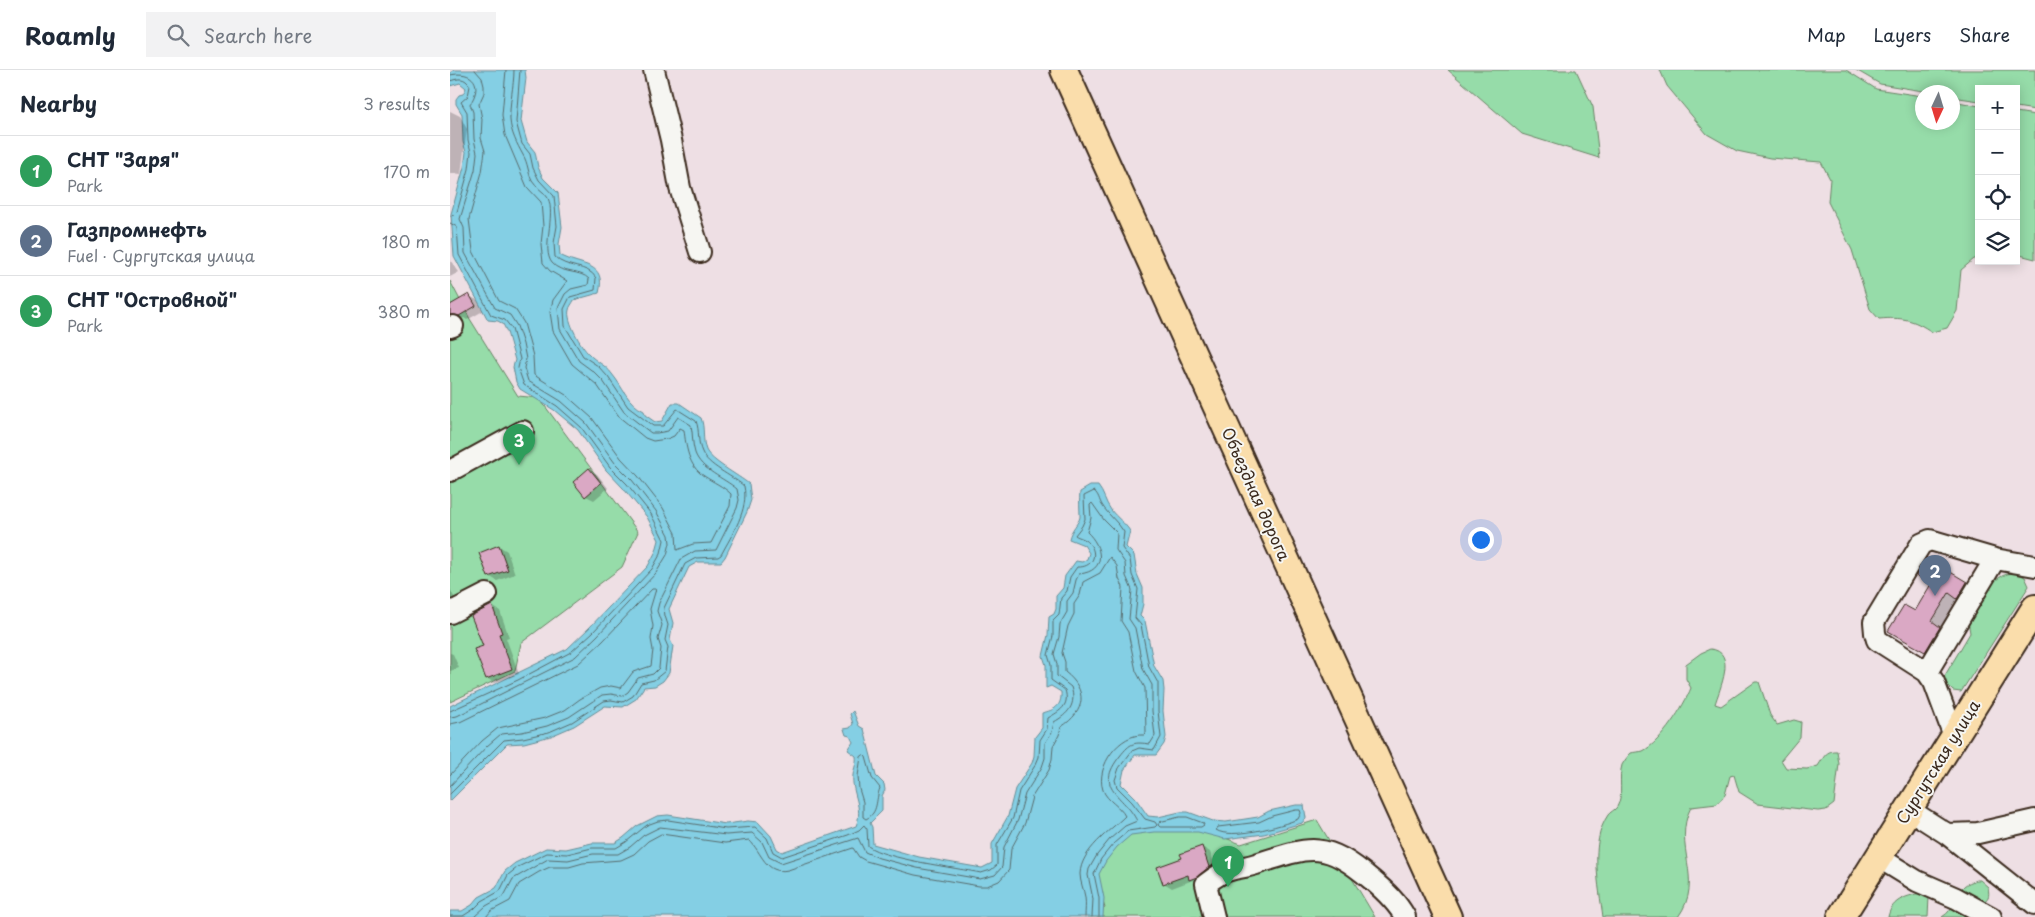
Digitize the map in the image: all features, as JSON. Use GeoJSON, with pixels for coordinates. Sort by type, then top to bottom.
{"type":"FeatureCollection","features":[{"type":"Feature","properties":{"kind":"main road","name":"Объездная дорога"},"geometry":{"type":"LineString","coordinates":[[1064,70],[1448,917]]}},
{"type":"Feature","properties":{"kind":"main road","name":"Сургутская улица"},"geometry":{"type":"LineString","coordinates":[[1841,917],[2035,608]]}},
{"type":"Feature","properties":{"kind":"lane"},"geometry":{"type":"LineString","coordinates":[[654,70],[672,140],[680,188],[700,252]]}},
{"type":"Feature","properties":{"kind":"lane"},"geometry":{"type":"LineString","coordinates":[[450,471],[523,431]]}},
{"type":"Feature","properties":{"kind":"lane"},"geometry":{"type":"LineString","coordinates":[[1954,736],[1934,682],[1927,672],[1877,640],[1874,622],[1921,544],[1930,540],[1996,559],[2035,566]]}},
{"type":"Feature","properties":{"kind":"lane"},"geometry":{"type":"LineString","coordinates":[[1927,672],[1996,559]]}},
{"type":"Feature","properties":{"kind":"lane"},"geometry":{"type":"LineString","coordinates":[[450,613],[487,594]]}},
{"type":"Feature","properties":{"kind":"lane"},"geometry":{"type":"LineString","coordinates":[[1908,809],[1947,834],[2035,904]]}},
{"type":"Feature","properties":{"kind":"lane"},"geometry":{"type":"LineString","coordinates":[[1947,834],[1978,833],[2035,820]]}},
{"type":"Feature","properties":{"kind":"lane"},"geometry":{"type":"LineString","coordinates":[[1211,916],[1206,884],[1223,872],[1253,866],[1290,853],[1309,850],[1327,851],[1342,857],[1354,865],[1399,906],[1405,917]]}},
{"type":"Feature","properties":{"kind":"lane"},"geometry":{"type":"LineString","coordinates":[[1878,857],[1917,881],[1956,898],[1991,917]]}},
{"type":"Feature","properties":{"kind":"green space"},"geometry":{"type":"Polygon","coordinates":[[[1448,70],[1576,70],[1593,107],[1599,158],[1522,134],[1448,70]]]}},
{"type":"Feature","properties":{"kind":"green space"},"geometry":{"type":"Polygon","coordinates":[[[1660,70],[1846,70],[1876,89],[1915,95],[1915,130],[1960,130],[1960,102],[1975,105],[1975,259],[1961,270],[1957,311],[1947,328],[1932,332],[1919,324],[1907,320],[1894,318],[1879,319],[1870,309],[1852,250],[1828,202],[1830,179],[1821,162],[1770,158],[1737,151],[1707,134],[1667,86],[1660,70]]]}},
{"type":"Feature","properties":{"kind":"green space"},"geometry":{"type":"Polygon","coordinates":[[[1856,70],[2035,70],[2035,110],[2020,108],[2020,85],[1975,85],[1975,100],[1960,98],[1960,85],[1915,85],[1915,90],[1880,84],[1856,70]]]}},
{"type":"Feature","properties":{"kind":"green space"},"geometry":{"type":"Polygon","coordinates":[[[2020,113],[2035,115],[2035,259],[2020,255],[2020,113]]]}},
{"type":"Feature","properties":{"kind":"green space"},"geometry":{"type":"Polygon","coordinates":[[[450,281],[470,319],[518,396],[539,398],[638,532],[622,567],[521,643],[515,671],[450,702],[450,281]]]}},
{"type":"Feature","properties":{"kind":"green space"},"geometry":{"type":"Polygon","coordinates":[[[2016,573],[2025,577],[2029,586],[1961,692],[1953,691],[1945,683],[1944,677],[1970,633],[1968,620],[1987,589],[1993,583],[2000,577],[2016,573]]]}},
{"type":"Feature","properties":{"kind":"green space"},"geometry":{"type":"Polygon","coordinates":[[[1710,649],[1718,651],[1723,656],[1725,664],[1723,681],[1715,704],[1721,706],[1755,682],[1759,682],[1770,715],[1777,725],[1794,720],[1801,722],[1800,737],[1781,760],[1786,768],[1807,769],[1818,766],[1828,753],[1837,751],[1839,764],[1834,804],[1826,810],[1818,811],[1758,804],[1739,792],[1734,775],[1730,776],[1725,795],[1717,804],[1691,807],[1684,836],[1689,889],[1686,903],[1678,917],[1603,917],[1597,851],[1602,826],[1619,802],[1622,765],[1631,753],[1643,751],[1657,740],[1671,723],[1691,688],[1686,679],[1686,664],[1710,649]]]}},
{"type":"Feature","properties":{"kind":"green space"},"geometry":{"type":"Polygon","coordinates":[[[1178,820],[1241,844],[1317,820],[1375,917],[1087,917],[1105,908],[1092,866],[1127,823],[1178,820]]]}},
{"type":"Feature","properties":{"kind":"green space"},"geometry":{"type":"Polygon","coordinates":[[[1976,880],[1980,880],[1988,887],[1989,894],[1981,906],[1978,917],[1942,917],[1950,910],[1960,890],[1976,880]]]}},
{"type":"Feature","properties":{"kind":"green space"},"geometry":{"type":"Polygon","coordinates":[[[1925,892],[1929,897],[1928,917],[1888,917],[1897,902],[1925,892]]]}},
{"type":"Feature","properties":{"kind":"water"},"geometry":{"type":"Polygon","coordinates":[[[454,70],[525,70],[526,78],[521,121],[527,142],[535,152],[538,167],[543,178],[558,193],[562,227],[559,244],[560,255],[596,270],[599,275],[599,293],[574,300],[570,308],[570,320],[578,340],[592,357],[610,371],[633,404],[644,411],[645,415],[655,422],[662,421],[672,403],[679,403],[701,418],[706,450],[719,463],[749,484],[751,500],[747,512],[721,562],[698,562],[689,567],[669,609],[673,623],[670,640],[673,646],[669,673],[663,681],[655,686],[644,687],[636,699],[623,707],[605,706],[574,726],[551,736],[524,743],[507,744],[450,801],[450,706],[567,649],[648,566],[656,551],[659,540],[647,517],[606,470],[578,430],[554,410],[520,389],[516,382],[513,367],[515,360],[507,332],[503,324],[498,321],[488,320],[454,256],[451,214],[464,167],[466,152],[463,142],[462,114],[456,104],[456,99],[459,95],[463,94],[466,88],[460,83],[450,86],[450,73],[454,70]]]}},
{"type":"Feature","properties":{"kind":"water"},"geometry":{"type":"Polygon","coordinates":[[[1090,486],[1098,486],[1111,510],[1130,531],[1126,547],[1134,555],[1137,574],[1143,588],[1143,604],[1140,616],[1145,621],[1154,666],[1163,681],[1164,690],[1163,711],[1166,737],[1164,744],[1156,755],[1135,755],[1124,770],[1121,784],[1136,799],[1148,816],[1158,817],[1188,812],[1213,821],[1226,822],[1258,817],[1269,811],[1304,805],[1306,818],[1302,823],[1264,834],[1225,839],[1198,832],[1154,832],[1131,835],[1117,847],[1099,874],[1104,898],[1103,917],[450,917],[450,911],[462,911],[472,905],[479,897],[496,888],[505,871],[515,863],[546,848],[566,849],[592,843],[615,843],[637,826],[657,816],[668,815],[726,824],[748,821],[758,822],[771,836],[777,849],[782,852],[856,826],[859,813],[853,775],[856,756],[848,750],[853,742],[850,736],[846,735],[844,729],[850,728],[853,724],[850,714],[853,711],[859,726],[864,729],[876,776],[884,784],[885,790],[882,796],[882,811],[870,823],[873,844],[919,857],[982,868],[992,863],[992,844],[1008,816],[1015,789],[1032,763],[1035,737],[1042,728],[1042,713],[1054,709],[1060,701],[1061,692],[1051,686],[1046,688],[1046,665],[1043,656],[1048,635],[1049,617],[1054,614],[1056,609],[1056,596],[1063,588],[1065,576],[1076,561],[1082,562],[1087,559],[1089,553],[1084,545],[1069,539],[1080,517],[1080,492],[1090,486]]]}},
{"type":"Feature","properties":{"kind":"building"},"geometry":{"type":"Polygon","coordinates":[[[469,294],[476,306],[459,316],[450,315],[450,305],[469,294]]]}},
{"type":"Feature","properties":{"kind":"building"},"geometry":{"type":"Polygon","coordinates":[[[589,468],[601,483],[585,497],[573,482],[589,468]]]}},
{"type":"Feature","properties":{"kind":"building"},"geometry":{"type":"Polygon","coordinates":[[[499,545],[508,570],[488,577],[479,553],[499,545]]]}},
{"type":"Feature","properties":{"kind":"building"},"geometry":{"type":"Polygon","coordinates":[[[1927,558],[1967,582],[1957,599],[1949,593],[1932,621],[1940,627],[1925,652],[1888,631],[1904,605],[1915,611],[1931,584],[1916,575],[1927,558]]]}},
{"type":"Feature","properties":{"kind":"building"},"geometry":{"type":"Polygon","coordinates":[[[492,605],[502,633],[499,634],[512,669],[486,679],[474,649],[483,646],[471,616],[492,605]]]}},
{"type":"Feature","properties":{"kind":"building"},"geometry":{"type":"Polygon","coordinates":[[[1202,846],[1209,867],[1197,877],[1189,880],[1188,875],[1163,884],[1157,867],[1182,858],[1180,854],[1202,846]]]}},
{"type":"Feature","properties":{"kind":"place","name":"СНТ \"Островной\""},"geometry":{"type":"Point","coordinates":[519,465]}},
{"type":"Feature","properties":{"kind":"place","name":"Газпромнефть"},"geometry":{"type":"Point","coordinates":[1935,596]}},
{"type":"Feature","properties":{"kind":"place","name":"СНТ \"Заря\""},"geometry":{"type":"Point","coordinates":[1228,887]}}]}
